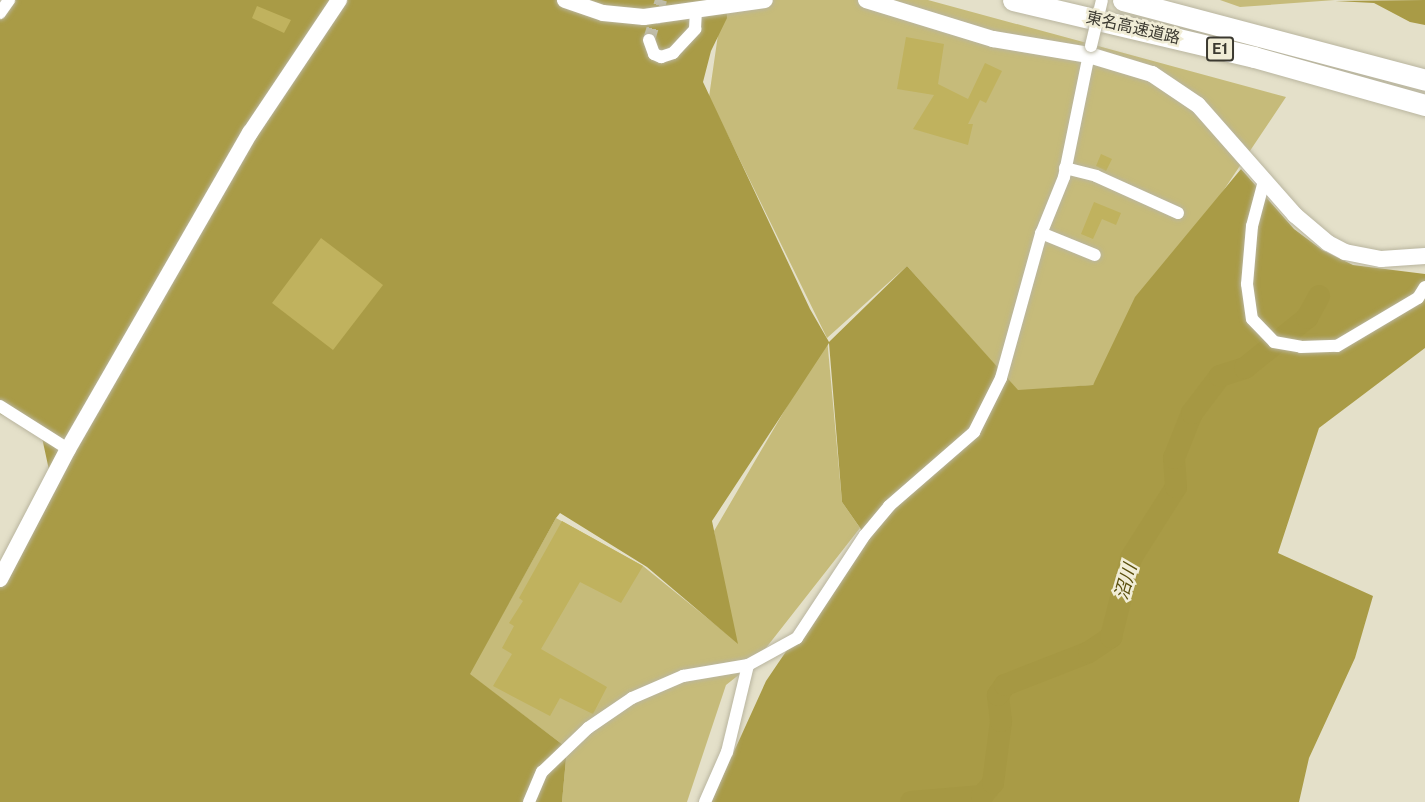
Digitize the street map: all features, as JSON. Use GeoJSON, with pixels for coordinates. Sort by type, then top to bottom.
{"type":"FeatureCollection","features":[{"type":"Feature","properties":{"kind":"highway","name":"東名高速道路"},"geometry":{"type":"LineString","coordinates":[[1013,0],[1254,57],[1425,105]]}},
{"type":"Feature","properties":{"kind":"highway","name":"東名高速道路"},"geometry":{"type":"LineString","coordinates":[[1124,0],[1425,80]]}},
{"type":"Feature","properties":{"kind":"street"},"geometry":{"type":"LineString","coordinates":[[0,13],[9,0]]}},
{"type":"Feature","properties":{"kind":"street"},"geometry":{"type":"LineString","coordinates":[[0,579],[68,449],[250,133],[339,0]]}},
{"type":"Feature","properties":{"kind":"street"},"geometry":{"type":"LineString","coordinates":[[565,0],[623,16],[696,11],[765,0]]}},
{"type":"Feature","properties":{"kind":"street"},"geometry":{"type":"LineString","coordinates":[[866,0],[993,39],[1090,50],[1152,74],[1176,88],[1198,105],[1311,231],[1345,252],[1381,259],[1425,256]]}},
{"type":"Feature","properties":{"kind":"street"},"geometry":{"type":"LineString","coordinates":[[529,802],[542,772],[588,728],[632,698],[683,676],[748,666],[797,638],[865,535],[889,506],[974,432],[1001,378],[1041,233],[1065,168],[1102,0]]}},
{"type":"Feature","properties":{"kind":"street"},"geometry":{"type":"LineString","coordinates":[[649,40],[654,54],[661,57],[673,54],[695,29],[696,11]]}},
{"type":"Feature","properties":{"kind":"street"},"geometry":{"type":"LineString","coordinates":[[1065,168],[1096,177],[1178,213]]}},
{"type":"Feature","properties":{"kind":"street"},"geometry":{"type":"LineString","coordinates":[[1264,181],[1252,226],[1248,284],[1252,319],[1274,342],[1301,347],[1337,346],[1418,298],[1425,287]]}},
{"type":"Feature","properties":{"kind":"street"},"geometry":{"type":"LineString","coordinates":[[1041,233],[1095,255]]}},
{"type":"Feature","properties":{"kind":"street"},"geometry":{"type":"LineString","coordinates":[[0,406],[68,449]]}},
{"type":"Feature","properties":{"kind":"street"},"geometry":{"type":"LineString","coordinates":[[705,802],[727,752],[748,666]]}},
{"type":"Feature","properties":{"kind":"shaded area"},"geometry":{"type":"Polygon","coordinates":[[[8,0],[726,0],[727,18],[711,51],[703,82],[810,309],[829,342],[907,266],[1018,390],[1093,385],[1135,297],[1241,169],[1294,229],[1322,250],[1353,265],[1425,274],[1425,348],[1319,428],[1278,553],[1373,596],[1355,658],[1309,758],[1299,802],[711,802],[766,681],[865,535],[842,502],[829,343],[712,521],[738,644],[647,567],[560,513],[556,518],[470,674],[567,748],[562,802],[0,802],[0,575],[49,470],[41,433],[0,414],[0,10],[8,0]]]}},
{"type":"Feature","properties":{"kind":"shaded area"},"geometry":{"type":"Polygon","coordinates":[[[723,0],[928,0],[1286,97],[1093,385],[1018,391],[907,266],[827,338],[709,97],[723,0]]]}},
{"type":"Feature","properties":{"kind":"shaded area"},"geometry":{"type":"Polygon","coordinates":[[[1220,0],[1335,0],[1240,7],[1220,0]]]}},
{"type":"Feature","properties":{"kind":"shaded area"},"geometry":{"type":"Polygon","coordinates":[[[1425,0],[1425,25],[1410,22],[1374,3],[1335,1],[1425,0]]]}},
{"type":"Feature","properties":{"kind":"shaded area"},"geometry":{"type":"Polygon","coordinates":[[[827,338],[842,502],[860,528],[755,662],[726,685],[687,802],[562,802],[567,748],[469,674],[556,518],[643,566],[732,638],[714,531],[827,338]]]}},
{"type":"Feature","properties":{"kind":"building"},"geometry":{"type":"Polygon","coordinates":[[[257,6],[291,20],[284,33],[252,18],[257,6]]]}},
{"type":"Feature","properties":{"kind":"building"},"geometry":{"type":"Polygon","coordinates":[[[906,37],[944,44],[938,84],[968,99],[985,63],[1002,71],[986,103],[980,100],[968,124],[973,124],[968,145],[913,129],[934,95],[897,89],[906,37]]]}},
{"type":"Feature","properties":{"kind":"building"},"geometry":{"type":"Polygon","coordinates":[[[1101,154],[1112,159],[1106,171],[1096,166],[1101,154]]]}},
{"type":"Feature","properties":{"kind":"building"},"geometry":{"type":"Polygon","coordinates":[[[1094,202],[1121,213],[1116,225],[1102,219],[1093,239],[1081,234],[1094,202]]]}},
{"type":"Feature","properties":{"kind":"building"},"geometry":{"type":"Polygon","coordinates":[[[321,238],[383,285],[333,350],[272,303],[321,238]]]}},
{"type":"Feature","properties":{"kind":"building"},"geometry":{"type":"Polygon","coordinates":[[[562,521],[643,566],[621,603],[580,582],[541,649],[607,687],[593,714],[560,698],[550,716],[493,686],[512,654],[502,648],[514,626],[509,623],[523,601],[519,598],[562,521]]]}},
{"type":"Feature","properties":{"kind":"waterway","name":"沼川"},"geometry":{"type":"LineString","coordinates":[[911,802],[982,796],[993,783],[1001,721],[998,695],[1005,685],[1089,652],[1111,637],[1131,558],[1176,487],[1174,458],[1192,413],[1220,376],[1245,368],[1307,318],[1319,296]]}},
{"type":"Feature","properties":{"kind":"tunnel"},"geometry":{"type":"LineString","coordinates":[[649,40],[661,0]]}}]}
